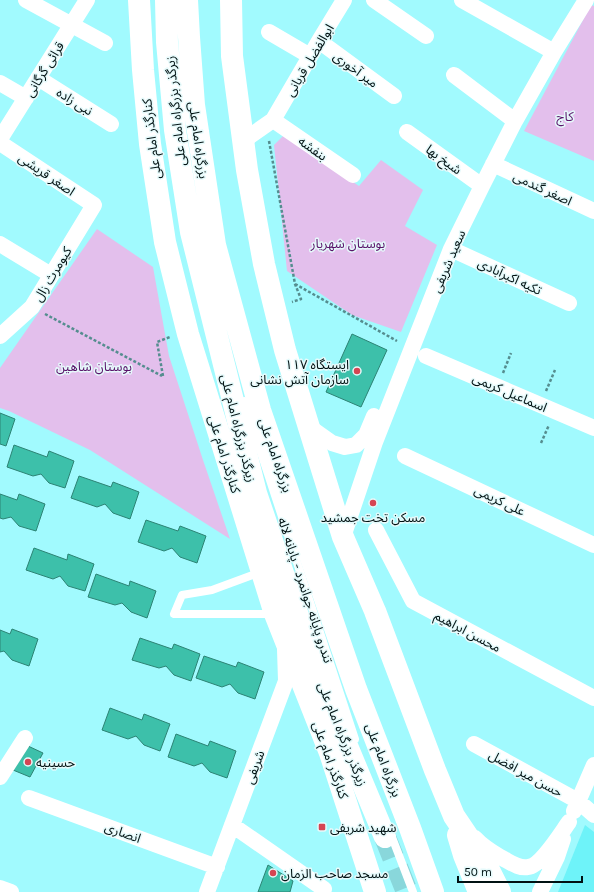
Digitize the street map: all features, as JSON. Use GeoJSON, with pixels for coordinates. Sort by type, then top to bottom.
{"type":"FeatureCollection","features":[{"type":"Feature","properties":{"kind":"main road","name":"کنارگذر امام علی"},"geometry":{"type":"LineString","coordinates":[[139,0],[143,70],[150,144],[165,242],[188,334],[274,614],[330,752],[375,892]]}},
{"type":"Feature","properties":{"kind":"main road","name":"زیرگذر بزرگراه امام علی"},"geometry":{"type":"LineString","coordinates":[[166,0],[167,42],[175,130],[191,232],[256,493],[330,705],[396,834]]}},
{"type":"Feature","properties":{"kind":"main road","name":"بزرگراه امام علی"},"geometry":{"type":"LineString","coordinates":[[187,0],[194,105],[215,245],[260,410],[356,689],[396,834],[433,892]]}},
{"type":"Feature","properties":{"kind":"main road"},"geometry":{"type":"LineString","coordinates":[[231,0],[232,56],[246,170],[264,264],[285,350],[343,537],[375,611],[434,770],[454,816],[464,855],[479,892]]}},
{"type":"Feature","properties":{"kind":"main road"},"geometry":{"type":"LineString","coordinates":[[454,816],[485,862],[500,892]]}},
{"type":"Feature","properties":{"kind":"street"},"geometry":{"type":"LineString","coordinates":[[26,0],[105,43]]}},
{"type":"Feature","properties":{"kind":"street","name":"قرائی گرگانی"},"geometry":{"type":"LineString","coordinates":[[0,139],[87,0]]}},
{"type":"Feature","properties":{"kind":"street","name":"ابوالفضل قربانی"},"geometry":{"type":"LineString","coordinates":[[273,120],[344,0]]}},
{"type":"Feature","properties":{"kind":"street"},"geometry":{"type":"LineString","coordinates":[[374,0],[426,36]]}},
{"type":"Feature","properties":{"kind":"street"},"geometry":{"type":"LineString","coordinates":[[462,0],[554,52]]}},
{"type":"Feature","properties":{"kind":"street","name":"سعید شریفی"},"geometry":{"type":"LineString","coordinates":[[343,537],[375,442],[419,352],[451,249],[515,121],[554,52],[586,0]]}},
{"type":"Feature","properties":{"kind":"street"},"geometry":{"type":"LineString","coordinates":[[269,32],[310,56]]}},
{"type":"Feature","properties":{"kind":"street","name":"میر آخوری"},"geometry":{"type":"LineString","coordinates":[[319,41],[394,96]]}},
{"type":"Feature","properties":{"kind":"street"},"geometry":{"type":"LineString","coordinates":[[454,75],[515,121]]}},
{"type":"Feature","properties":{"kind":"street","name":"نبی زاده"},"geometry":{"type":"LineString","coordinates":[[38,78],[111,124]]}},
{"type":"Feature","properties":{"kind":"street"},"geometry":{"type":"LineString","coordinates":[[0,82],[26,98]]}},
{"type":"Feature","properties":{"kind":"street"},"geometry":{"type":"LineString","coordinates":[[243,141],[273,120]]}},
{"type":"Feature","properties":{"kind":"street","name":"بنفشه"},"geometry":{"type":"LineString","coordinates":[[273,120],[353,175]]}},
{"type":"Feature","properties":{"kind":"street","name":"شیخ بها"},"geometry":{"type":"LineString","coordinates":[[407,132],[482,186]]}},
{"type":"Feature","properties":{"kind":"street","name":"اصغر قریشی"},"geometry":{"type":"LineString","coordinates":[[0,143],[94,205]]}},
{"type":"Feature","properties":{"kind":"street","name":"اصغر گندمی"},"geometry":{"type":"LineString","coordinates":[[493,164],[594,211]]}},
{"type":"Feature","properties":{"kind":"street","name":"کیومرث زال"},"geometry":{"type":"LineString","coordinates":[[0,336],[32,307],[94,205]]}},
{"type":"Feature","properties":{"kind":"street"},"geometry":{"type":"LineString","coordinates":[[0,244],[51,275]]}},
{"type":"Feature","properties":{"kind":"street","name":"تکیه اکبرآبادی"},"geometry":{"type":"LineString","coordinates":[[451,249],[569,303]]}},
{"type":"Feature","properties":{"kind":"street"},"geometry":{"type":"LineString","coordinates":[[308,426],[332,442],[345,447],[356,445],[366,435],[397,364],[419,352]]}},
{"type":"Feature","properties":{"kind":"street","name":"اسماعیل کریمی"},"geometry":{"type":"LineString","coordinates":[[419,352],[594,428]]}},
{"type":"Feature","properties":{"kind":"street","name":"علی کریمی"},"geometry":{"type":"LineString","coordinates":[[405,456],[594,545]]}},
{"type":"Feature","properties":{"kind":"street","name":"محسن ابراهیم"},"geometry":{"type":"LineString","coordinates":[[376,530],[412,601],[594,698]]}},
{"type":"Feature","properties":{"kind":"street","name":"شریفی"},"geometry":{"type":"LineString","coordinates":[[207,892],[286,681],[285,639]]}},
{"type":"Feature","properties":{"kind":"street"},"geometry":{"type":"LineString","coordinates":[[0,777],[25,738]]}},
{"type":"Feature","properties":{"kind":"street","name":"حسن میر افضل"},"geometry":{"type":"LineString","coordinates":[[474,744],[578,801],[594,815]]}},
{"type":"Feature","properties":{"kind":"street"},"geometry":{"type":"LineString","coordinates":[[540,892],[557,857],[569,822],[594,765]]}},
{"type":"Feature","properties":{"kind":"street","name":"انصاری"},"geometry":{"type":"LineString","coordinates":[[29,798],[217,867]]}},
{"type":"Feature","properties":{"kind":"street"},"geometry":{"type":"LineString","coordinates":[[454,816],[482,846],[507,861],[521,867],[528,868],[534,866],[544,856],[569,822]]}},
{"type":"Feature","properties":{"kind":"street"},"geometry":{"type":"LineString","coordinates":[[232,825],[324,889]]}},
{"type":"Feature","properties":{"kind":"street"},"geometry":{"type":"LineString","coordinates":[[0,888],[11,892]]}},
{"type":"Feature","properties":{"kind":"lane"},"geometry":{"type":"LineString","coordinates":[[172,0],[172,40],[176,92],[198,240],[233,366]]}},
{"type":"Feature","properties":{"kind":"lane","name":"تندرو پایانه جوانمرد - پایانه لاله"},"geometry":{"type":"LineString","coordinates":[[242,397],[357,746]]}},
{"type":"Feature","properties":{"kind":"lane"},"geometry":{"type":"LineString","coordinates":[[262,572],[212,590],[182,595],[174,614],[274,614]]}},
{"type":"Feature","properties":{"kind":"lane"},"geometry":{"type":"LineString","coordinates":[[376,794],[396,834],[413,892]]}},
{"type":"Feature","properties":{"kind":"path"},"geometry":{"type":"LineString","coordinates":[[273,120],[268,135],[295,284],[301,299]]}},
{"type":"Feature","properties":{"kind":"path"},"geometry":{"type":"LineString","coordinates":[[295,284],[419,352]]}},
{"type":"Feature","properties":{"kind":"path"},"geometry":{"type":"LineString","coordinates":[[32,307],[163,376],[156,342]]}},
{"type":"Feature","properties":{"kind":"path"},"geometry":{"type":"LineString","coordinates":[[497,386],[511,353]]}},
{"type":"Feature","properties":{"kind":"path"},"geometry":{"type":"LineString","coordinates":[[540,405],[555,370]]}},
{"type":"Feature","properties":{"kind":"shaded area"},"geometry":{"type":"Polygon","coordinates":[[[585,825],[594,832],[594,892],[558,892],[585,825]]]}},
{"type":"Feature","properties":{"kind":"green space","name":"کاج"},"geometry":{"type":"Polygon","coordinates":[[[591,5],[594,6],[594,161],[524,131],[591,5]]]}},
{"type":"Feature","properties":{"kind":"green space","name":"بوستان شهریار"},"geometry":{"type":"Polygon","coordinates":[[[284,135],[359,186],[381,160],[423,190],[405,226],[437,245],[401,332],[352,315],[287,271],[274,145],[284,135]]]}},
{"type":"Feature","properties":{"kind":"green space","name":"بوستان شاهین"},"geometry":{"type":"Polygon","coordinates":[[[97,229],[153,267],[169,356],[230,539],[90,450],[0,408],[0,368],[97,229]]]}},
{"type":"Feature","properties":{"kind":"building","name":"ایستگاه ۱۱۷ سازمان آتش نشانی"},"geometry":{"type":"Polygon","coordinates":[[[352,334],[387,350],[361,407],[326,392],[352,334]]]}},
{"type":"Feature","properties":{"kind":"building"},"geometry":{"type":"Polygon","coordinates":[[[0,413],[15,419],[6,446],[0,444],[0,413]]]}},
{"type":"Feature","properties":{"kind":"building"},"geometry":{"type":"Polygon","coordinates":[[[14,445],[47,457],[49,451],[74,461],[65,488],[49,483],[41,474],[33,476],[7,467],[14,445]]]}},
{"type":"Feature","properties":{"kind":"building"},"geometry":{"type":"Polygon","coordinates":[[[79,476],[111,487],[113,482],[139,492],[130,519],[113,513],[105,504],[97,507],[71,498],[79,476]]]}},
{"type":"Feature","properties":{"kind":"building"},"geometry":{"type":"Polygon","coordinates":[[[0,494],[17,500],[19,494],[45,504],[36,531],[19,526],[11,517],[3,519],[0,518],[0,494]]]}},
{"type":"Feature","properties":{"kind":"building"},"geometry":{"type":"Polygon","coordinates":[[[146,520],[178,531],[180,526],[206,536],[197,563],[180,557],[172,548],[164,551],[138,542],[146,520]]]}},
{"type":"Feature","properties":{"kind":"building"},"geometry":{"type":"Polygon","coordinates":[[[34,548],[67,560],[68,554],[94,564],[85,591],[68,586],[60,576],[53,579],[26,570],[34,548]]]}},
{"type":"Feature","properties":{"kind":"building"},"geometry":{"type":"Polygon","coordinates":[[[96,574],[129,586],[130,581],[156,591],[147,618],[131,612],[122,603],[115,605],[88,597],[96,574]]]}},
{"type":"Feature","properties":{"kind":"building"},"geometry":{"type":"Polygon","coordinates":[[[12,629],[38,639],[29,666],[12,660],[4,651],[0,652],[0,630],[10,634],[12,629]]]}},
{"type":"Feature","properties":{"kind":"building"},"geometry":{"type":"Polygon","coordinates":[[[140,638],[172,649],[174,644],[200,654],[191,681],[174,675],[166,666],[159,668],[132,660],[140,638]]]}},
{"type":"Feature","properties":{"kind":"building"},"geometry":{"type":"Polygon","coordinates":[[[204,656],[236,667],[238,662],[264,672],[255,699],[238,693],[230,684],[222,687],[196,678],[204,656]]]}},
{"type":"Feature","properties":{"kind":"building"},"geometry":{"type":"Polygon","coordinates":[[[110,708],[142,720],[144,714],[170,724],[160,751],[144,745],[136,736],[128,739],[102,730],[110,708]]]}},
{"type":"Feature","properties":{"kind":"building"},"geometry":{"type":"Polygon","coordinates":[[[176,734],[208,746],[210,741],[236,751],[227,778],[210,772],[202,763],[194,766],[168,757],[176,734]]]}},
{"type":"Feature","properties":{"kind":"building","name":"حسینیه"},"geometry":{"type":"Polygon","coordinates":[[[28,746],[43,753],[30,777],[13,770],[28,746]]]}},
{"type":"Feature","properties":{"kind":"building","name":"مسجد صاحب الزمان"},"geometry":{"type":"Polygon","coordinates":[[[268,865],[293,881],[290,892],[258,892],[268,865]]]}},
{"type":"Feature","properties":{"kind":"tunnel"},"geometry":{"type":"LineString","coordinates":[[385,837],[407,892]]}},
{"type":"Feature","properties":{"kind":"place","name":"ایستگاه ۱۱۷ سازمان آتش نشانی"},"geometry":{"type":"Point","coordinates":[357,371]}},
{"type":"Feature","properties":{"kind":"place","name":"مسکن تخت جمشید"},"geometry":{"type":"Point","coordinates":[373,503]}},
{"type":"Feature","properties":{"kind":"place","name":"حسینیه"},"geometry":{"type":"Point","coordinates":[28,762]}},
{"type":"Feature","properties":{"kind":"place","name":"شهید شریفی"},"geometry":{"type":"Point","coordinates":[322,827]}},
{"type":"Feature","properties":{"kind":"place","name":"مسجد صاحب الزمان"},"geometry":{"type":"Point","coordinates":[273,873]}}]}
